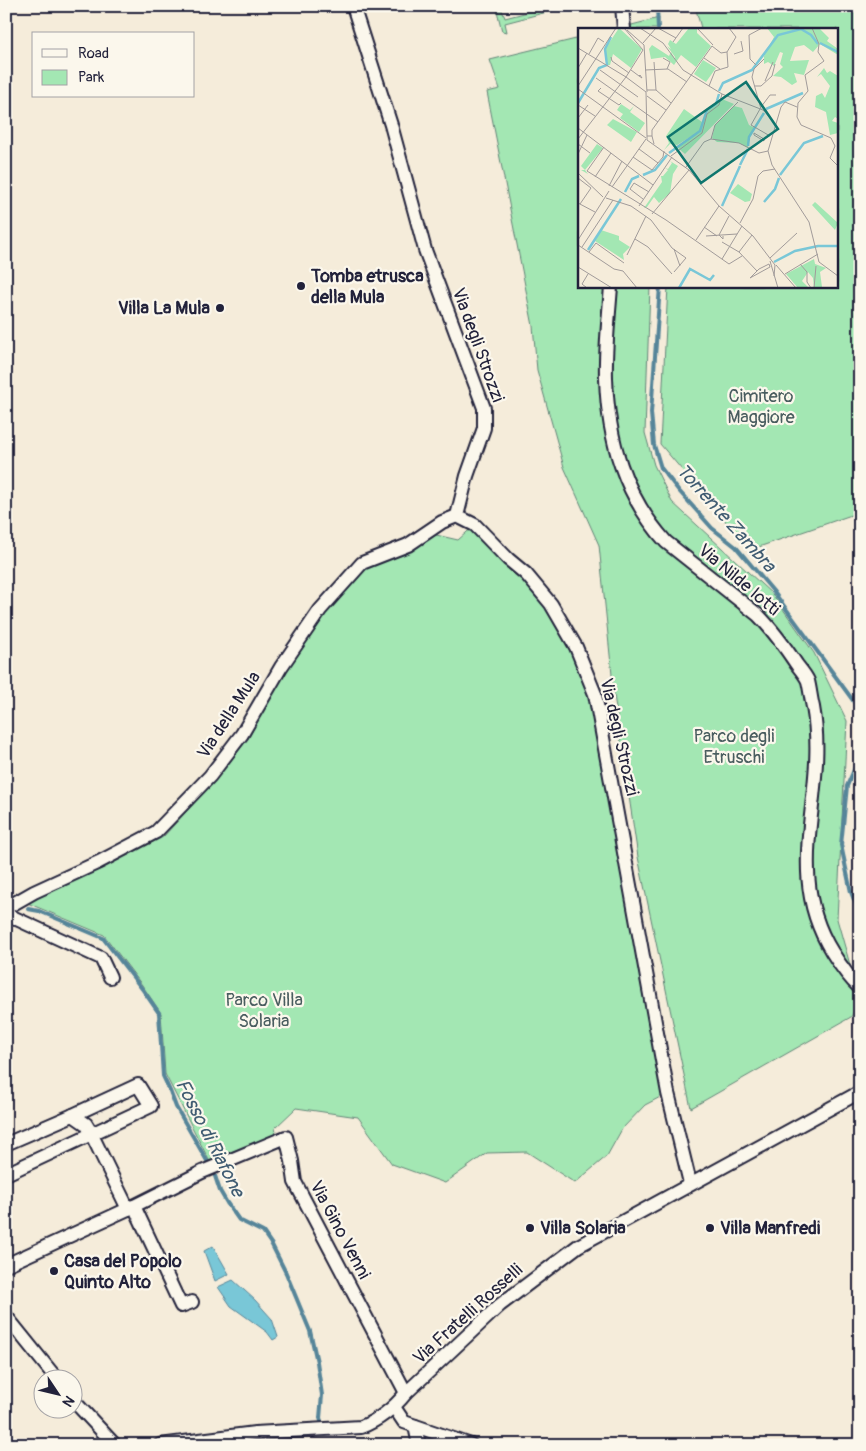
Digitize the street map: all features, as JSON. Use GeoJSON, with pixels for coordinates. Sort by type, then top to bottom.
{"type":"FeatureCollection","features":[{"type":"Feature","properties":{"kind":"street","name":"Via degli Strozzi"},"geometry":{"type":"LineString","coordinates":[[353,6],[391,125],[425,250],[484,408],[484,428],[467,476],[457,516],[475,525],[508,559],[526,574],[551,604],[576,646],[595,694],[668,1093],[690,1184]]}},
{"type":"Feature","properties":{"kind":"street"},"geometry":{"type":"LineString","coordinates":[[623,7],[624,28]]}},
{"type":"Feature","properties":{"kind":"street","name":"Via Nilde Iotti"},"geometry":{"type":"LineString","coordinates":[[611,288],[606,377],[615,444],[623,473],[631,492],[655,530],[666,542],[758,615],[769,626],[808,680],[817,738],[816,768],[807,857],[809,891],[814,912],[824,938],[839,963],[860,988]]}},
{"type":"Feature","properties":{"kind":"street","name":"Via della Mula"},"geometry":{"type":"LineString","coordinates":[[6,910],[34,892],[99,862],[156,832],[215,769],[242,734],[281,667],[320,610],[362,564],[408,546],[442,522],[457,516]]}},
{"type":"Feature","properties":{"kind":"street"},"geometry":{"type":"LineString","coordinates":[[6,910],[8,915],[101,958],[110,977]]}},
{"type":"Feature","properties":{"kind":"street"},"geometry":{"type":"LineString","coordinates":[[6,1144],[138,1085],[151,1106],[6,1174]]}},
{"type":"Feature","properties":{"kind":"street","name":"Via Fratelli Rosselli"},"geometry":{"type":"LineString","coordinates":[[160,1445],[255,1433],[361,1427],[370,1424],[394,1407],[406,1393],[500,1305],[578,1246],[860,1092]]}},
{"type":"Feature","properties":{"kind":"street"},"geometry":{"type":"LineString","coordinates":[[73,1115],[86,1124],[183,1305]]}},
{"type":"Feature","properties":{"kind":"street","name":"Via Gino Venni"},"geometry":{"type":"LineString","coordinates":[[6,1265],[202,1172],[286,1138],[295,1182],[406,1393]]}},
{"type":"Feature","properties":{"kind":"street"},"geometry":{"type":"LineString","coordinates":[[6,1316],[47,1368]]}},
{"type":"Feature","properties":{"kind":"street"},"geometry":{"type":"LineString","coordinates":[[6,1329],[26,1350],[30,1348]]}},
{"type":"Feature","properties":{"kind":"street"},"geometry":{"type":"LineString","coordinates":[[394,1407],[404,1422],[471,1445]]}},
{"type":"Feature","properties":{"kind":"street"},"geometry":{"type":"LineString","coordinates":[[82,1409],[115,1445]]}},
{"type":"Feature","properties":{"kind":"street"},"geometry":{"type":"LineString","coordinates":[[414,1426],[418,1445]]}},
{"type":"Feature","properties":{"kind":"green space"},"geometry":{"type":"Polygon","coordinates":[[[551,6],[570,6],[505,23],[507,32],[502,31],[497,11],[502,10],[505,18],[551,6]]]}},
{"type":"Feature","properties":{"kind":"green space","name":"Cimitero Maggiore"},"geometry":{"type":"Polygon","coordinates":[[[695,6],[860,6],[860,512],[750,550],[660,444],[668,288],[838,288],[838,28],[701,28],[695,6]]]}},
{"type":"Feature","properties":{"kind":"green space"},"geometry":{"type":"Polygon","coordinates":[[[659,18],[658,28],[620,28],[659,18]]]}},
{"type":"Feature","properties":{"kind":"green space","name":"Parco degli Etruschi"},"geometry":{"type":"Polygon","coordinates":[[[578,38],[578,288],[650,288],[645,433],[654,465],[672,502],[773,595],[814,653],[847,721],[837,919],[860,1000],[851,1017],[691,1108],[638,857],[614,695],[599,545],[564,467],[537,370],[533,326],[487,92],[500,89],[490,60],[578,38]]]}},
{"type":"Feature","properties":{"kind":"green space","name":"Parco Villa Solaria"},"geometry":{"type":"Polygon","coordinates":[[[475,525],[551,604],[595,694],[668,1093],[645,1105],[622,1129],[607,1156],[575,1183],[527,1152],[487,1153],[445,1183],[392,1164],[358,1117],[296,1108],[275,1128],[277,1137],[212,1166],[165,1074],[161,1013],[142,985],[104,935],[25,902],[34,895],[104,868],[163,837],[216,779],[248,739],[283,672],[323,612],[368,565],[432,534],[458,540],[475,525]]]}},
{"type":"Feature","properties":{"kind":"water"},"geometry":{"type":"Polygon","coordinates":[[[213,1246],[229,1274],[215,1281],[204,1251],[213,1246]]]}},
{"type":"Feature","properties":{"kind":"water"},"geometry":{"type":"Polygon","coordinates":[[[233,1280],[272,1319],[278,1337],[273,1340],[267,1332],[231,1306],[218,1287],[233,1280]]]}},
{"type":"Feature","properties":{"kind":"waterway","name":"Torrente Zambra"},"geometry":{"type":"LineString","coordinates":[[657,6],[658,28]]}},
{"type":"Feature","properties":{"kind":"waterway","name":"Torrente Zambra"},"geometry":{"type":"LineString","coordinates":[[660,288],[651,413],[654,445],[661,468],[712,528],[736,547],[773,591],[860,710]]}},
{"type":"Feature","properties":{"kind":"waterway","name":"Torrente Zambra"},"geometry":{"type":"LineString","coordinates":[[860,756],[847,786],[841,845],[851,892],[860,915]]}},
{"type":"Feature","properties":{"kind":"waterway","name":"Fosso di Riafone"},"geometry":{"type":"LineString","coordinates":[[28,909],[39,911],[103,938],[159,1013],[163,1076],[176,1107],[214,1173],[220,1191],[227,1203],[239,1220],[263,1232],[272,1245],[310,1331],[322,1395],[321,1421]]}},
{"type":"Feature","properties":{"kind":"place","name":"Tomba etrusca della Mula"},"geometry":{"type":"Point","coordinates":[301,286]}},
{"type":"Feature","properties":{"kind":"place","name":"Villa La Mula"},"geometry":{"type":"Point","coordinates":[220,308]}},
{"type":"Feature","properties":{"kind":"place","name":"Villa Solaria"},"geometry":{"type":"Point","coordinates":[530,1228]}},
{"type":"Feature","properties":{"kind":"place","name":"Villa Manfredi"},"geometry":{"type":"Point","coordinates":[710,1228]}},
{"type":"Feature","properties":{"kind":"place","name":"Casa del Popolo Quinto Alto"},"geometry":{"type":"Point","coordinates":[54,1271]}}]}
